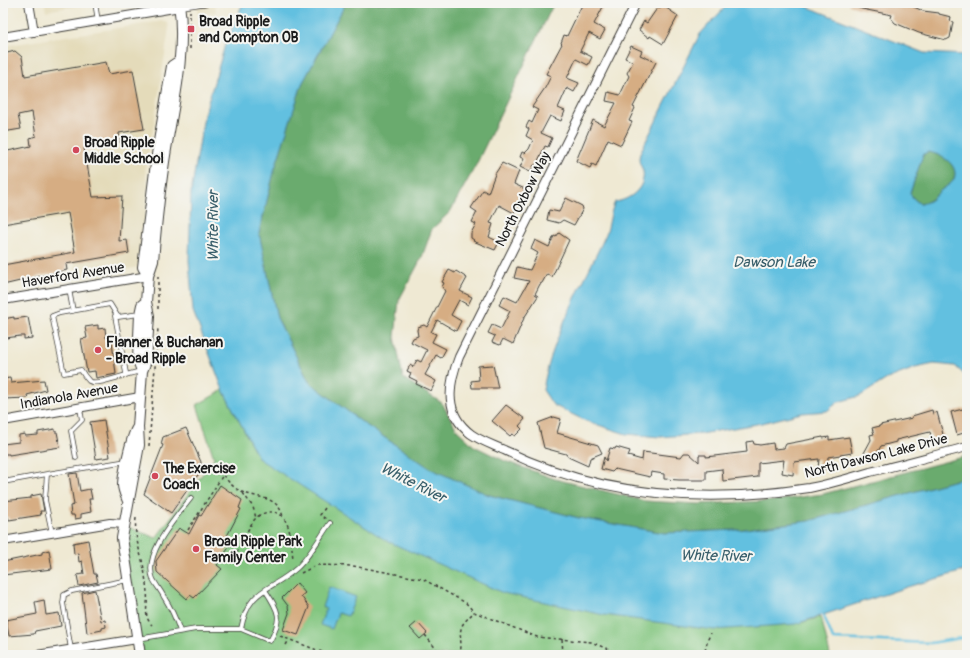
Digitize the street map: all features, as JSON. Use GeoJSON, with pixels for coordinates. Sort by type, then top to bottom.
{"type":"FeatureCollection","features":[{"type":"Feature","properties":{"kind":"street"},"geometry":{"type":"LineString","coordinates":[[29,3],[34,32]]}},
{"type":"Feature","properties":{"kind":"street","name":"North Oxbow Way"},"geometry":{"type":"LineString","coordinates":[[454,411],[450,392],[451,377],[459,358],[636,3]]}},
{"type":"Feature","properties":{"kind":"street"},"geometry":{"type":"LineString","coordinates":[[3,37],[98,21],[179,5],[181,30],[178,76],[164,164],[152,266],[148,276],[146,302],[149,316],[146,366],[142,371]]}},
{"type":"Feature","properties":{"kind":"street","name":"Haverford Avenue"},"geometry":{"type":"LineString","coordinates":[[3,300],[148,276]]}},
{"type":"Feature","properties":{"kind":"street"},"geometry":{"type":"LineString","coordinates":[[140,655],[122,538],[138,450],[142,371],[138,360],[140,314],[142,305],[146,302]]}},
{"type":"Feature","properties":{"kind":"street","name":"Indianola Avenue"},"geometry":{"type":"LineString","coordinates":[[3,421],[140,397]]}},
{"type":"Feature","properties":{"kind":"street","name":"North Dawson Lake Drive"},"geometry":{"type":"LineString","coordinates":[[454,411],[462,424],[471,434],[518,458],[606,486],[662,494],[716,496],[808,488],[967,446]]}},
{"type":"Feature","properties":{"kind":"street"},"geometry":{"type":"LineString","coordinates":[[128,501],[123,486],[131,440],[135,430],[138,427]]}},
{"type":"Feature","properties":{"kind":"street"},"geometry":{"type":"LineString","coordinates":[[3,541],[110,523],[125,524]]}},
{"type":"Feature","properties":{"kind":"street"},"geometry":{"type":"LineString","coordinates":[[37,655],[71,652],[137,639]]}},
{"type":"Feature","properties":{"kind":"lane"},"geometry":{"type":"LineString","coordinates":[[95,3],[98,21]]}},
{"type":"Feature","properties":{"kind":"lane"},"geometry":{"type":"LineString","coordinates":[[179,5],[190,6],[210,3]]}},
{"type":"Feature","properties":{"kind":"lane"},"geometry":{"type":"LineString","coordinates":[[68,289],[73,310]]}},
{"type":"Feature","properties":{"kind":"lane"},"geometry":{"type":"LineString","coordinates":[[126,373],[115,315],[110,304],[73,310],[54,314],[52,316],[64,373],[81,370],[89,382],[96,384],[126,373],[142,371]]}},
{"type":"Feature","properties":{"kind":"lane"},"geometry":{"type":"LineString","coordinates":[[115,315],[118,317],[140,314]]}},
{"type":"Feature","properties":{"kind":"lane"},"geometry":{"type":"LineString","coordinates":[[76,458],[71,431],[82,420],[80,408]]}},
{"type":"Feature","properties":{"kind":"lane"},"geometry":{"type":"LineString","coordinates":[[3,482],[128,461]]}},
{"type":"Feature","properties":{"kind":"lane"},"geometry":{"type":"LineString","coordinates":[[47,474],[46,500],[52,533]]}},
{"type":"Feature","properties":{"kind":"lane"},"geometry":{"type":"LineString","coordinates":[[180,631],[175,616],[153,579],[150,565],[153,555],[160,542],[191,498]]}},
{"type":"Feature","properties":{"kind":"lane"},"geometry":{"type":"LineString","coordinates":[[241,629],[248,605],[265,590],[298,568],[330,523]]}},
{"type":"Feature","properties":{"kind":"lane"},"geometry":{"type":"LineString","coordinates":[[71,652],[63,603],[64,595],[72,591],[128,580]]}},
{"type":"Feature","properties":{"kind":"lane"},"geometry":{"type":"LineString","coordinates":[[137,639],[196,629],[241,629],[270,641],[278,626],[278,614],[265,590]]}},
{"type":"Feature","properties":{"kind":"path"},"geometry":{"type":"LineString","coordinates":[[189,55],[191,36],[190,6]]}},
{"type":"Feature","properties":{"kind":"path"},"geometry":{"type":"LineString","coordinates":[[158,272],[158,315]]}},
{"type":"Feature","properties":{"kind":"path"},"geometry":{"type":"LineString","coordinates":[[149,446],[157,355],[158,322]]}},
{"type":"Feature","properties":{"kind":"path"},"geometry":{"type":"LineString","coordinates":[[188,530],[223,475],[242,492],[253,507],[256,518]]}},
{"type":"Feature","properties":{"kind":"path"},"geometry":{"type":"LineString","coordinates":[[242,492],[271,500],[279,507],[287,524],[293,559]]}},
{"type":"Feature","properties":{"kind":"path"},"geometry":{"type":"LineString","coordinates":[[325,508],[320,515],[330,523]]}},
{"type":"Feature","properties":{"kind":"path"},"geometry":{"type":"LineString","coordinates":[[136,511],[136,541],[143,565],[148,598],[146,616],[147,620],[152,625]]}},
{"type":"Feature","properties":{"kind":"path"},"geometry":{"type":"LineString","coordinates":[[234,558],[256,518],[269,512],[283,517]]}},
{"type":"Feature","properties":{"kind":"path"},"geometry":{"type":"LineString","coordinates":[[296,577],[316,565],[354,566],[423,579],[466,603],[474,612],[537,636],[596,643],[622,655]]}},
{"type":"Feature","properties":{"kind":"path"},"geometry":{"type":"LineString","coordinates":[[459,655],[462,649],[460,638],[462,625],[474,612]]}},
{"type":"Feature","properties":{"kind":"path"},"geometry":{"type":"LineString","coordinates":[[706,651],[708,639],[711,633]]}},
{"type":"Feature","properties":{"kind":"path"},"geometry":{"type":"LineString","coordinates":[[425,635],[437,650],[439,655]]}},
{"type":"Feature","properties":{"kind":"path"},"geometry":{"type":"LineString","coordinates":[[279,636],[330,655]]}},
{"type":"Feature","properties":{"kind":"path"},"geometry":{"type":"LineString","coordinates":[[562,639],[563,655]]}},
{"type":"Feature","properties":{"kind":"path"},"geometry":{"type":"LineString","coordinates":[[286,645],[289,640]]}},
{"type":"Feature","properties":{"kind":"path"},"geometry":{"type":"LineString","coordinates":[[653,655],[706,651],[726,655]]}},
{"type":"Feature","properties":{"kind":"shaded area"},"geometry":{"type":"Polygon","coordinates":[[[45,3],[92,3],[46,11],[45,3]]]}},
{"type":"Feature","properties":{"kind":"shaded area"},"geometry":{"type":"Polygon","coordinates":[[[197,3],[215,3],[216,12],[198,15],[197,3]]]}},
{"type":"Feature","properties":{"kind":"shaded area","name":"Broad Ripple Middle School"},"geometry":{"type":"Polygon","coordinates":[[[163,21],[168,23],[169,28],[153,130],[145,169],[148,187],[139,267],[77,279],[66,217],[3,228],[3,46],[163,21]]]}},
{"type":"Feature","properties":{"kind":"green space"},"geometry":{"type":"Polygon","coordinates":[[[346,3],[554,3],[476,165],[450,212],[432,229],[422,257],[399,300],[395,337],[403,378],[442,403],[457,430],[474,446],[505,461],[555,479],[645,501],[698,504],[771,501],[823,494],[967,456],[967,477],[809,521],[737,530],[664,533],[579,518],[489,495],[431,469],[363,423],[309,382],[277,318],[259,233],[275,168],[302,84],[346,3]]]}},
{"type":"Feature","properties":{"kind":"green space"},"geometry":{"type":"Polygon","coordinates":[[[927,152],[947,160],[954,169],[955,174],[953,181],[950,184],[929,201],[920,204],[910,193],[923,155],[927,152]]]}},
{"type":"Feature","properties":{"kind":"green space"},"geometry":{"type":"Polygon","coordinates":[[[223,390],[259,459],[796,624],[821,617],[830,655],[140,655],[121,524],[156,538],[214,458],[197,405],[223,390]]]}},
{"type":"Feature","properties":{"kind":"water","name":"White River"},"geometry":{"type":"Polygon","coordinates":[[[243,3],[346,3],[302,84],[275,168],[259,233],[277,318],[309,382],[363,423],[431,469],[489,495],[579,518],[664,533],[737,530],[809,521],[967,477],[967,570],[907,587],[796,624],[714,630],[604,615],[503,593],[387,541],[259,459],[223,390],[193,311],[189,260],[191,193],[204,116],[225,45],[243,3]]]}},
{"type":"Feature","properties":{"kind":"water","name":"Dawson Lake"},"geometry":{"type":"Polygon","coordinates":[[[729,3],[798,3],[924,53],[967,55],[967,377],[955,366],[934,364],[915,368],[887,379],[860,396],[838,402],[827,411],[802,413],[762,423],[700,434],[660,437],[626,434],[586,421],[553,405],[543,390],[553,350],[569,310],[606,234],[615,202],[631,196],[636,192],[642,183],[643,171],[639,161],[640,153],[700,34],[729,3]],[[927,152],[923,155],[910,193],[920,204],[932,199],[954,179],[954,169],[951,164],[942,157],[927,152]]]}},
{"type":"Feature","properties":{"kind":"water"},"geometry":{"type":"Polygon","coordinates":[[[329,587],[356,597],[348,616],[338,613],[332,629],[320,625],[326,609],[322,607],[329,587]]]}},
{"type":"Feature","properties":{"kind":"building"},"geometry":{"type":"Polygon","coordinates":[[[583,3],[605,3],[594,24],[605,30],[600,39],[589,33],[580,51],[592,57],[588,65],[576,59],[567,78],[579,83],[574,92],[567,88],[558,108],[565,111],[561,121],[550,116],[541,133],[552,138],[548,147],[545,146],[536,165],[534,165],[530,172],[520,167],[524,159],[520,157],[522,152],[525,153],[529,149],[533,140],[526,136],[529,129],[526,127],[529,121],[532,123],[538,110],[532,107],[551,76],[546,74],[562,44],[564,35],[567,36],[583,3]]]}},
{"type":"Feature","properties":{"kind":"building"},"geometry":{"type":"Polygon","coordinates":[[[850,3],[908,3],[907,4],[923,11],[939,13],[951,17],[950,21],[953,22],[950,38],[946,40],[919,33],[895,23],[891,18],[892,15],[862,9],[849,5],[850,3]]]}},
{"type":"Feature","properties":{"kind":"building"},"geometry":{"type":"Polygon","coordinates":[[[662,5],[678,16],[663,44],[650,36],[649,38],[639,30],[644,21],[647,23],[658,7],[660,8],[662,5]]]}},
{"type":"Feature","properties":{"kind":"building"},"geometry":{"type":"Polygon","coordinates":[[[631,46],[642,51],[640,55],[656,62],[633,107],[635,108],[629,121],[632,122],[621,145],[608,139],[596,166],[592,164],[590,168],[576,161],[593,120],[604,126],[616,103],[606,101],[608,92],[620,95],[629,76],[627,73],[633,62],[625,58],[631,46]]]}},
{"type":"Feature","properties":{"kind":"building","name":"Broad Ripple Middle School"},"geometry":{"type":"Polygon","coordinates":[[[15,51],[22,57],[25,76],[106,62],[109,74],[133,70],[144,129],[119,133],[120,142],[84,148],[93,197],[122,196],[119,241],[127,240],[129,253],[66,264],[67,270],[3,285],[3,265],[75,252],[68,213],[3,224],[3,152],[31,146],[30,138],[36,136],[32,112],[18,115],[21,129],[3,132],[3,54],[15,51]]]}},
{"type":"Feature","properties":{"kind":"building"},"geometry":{"type":"Polygon","coordinates":[[[502,163],[519,171],[514,184],[525,189],[514,213],[499,205],[490,223],[493,224],[489,237],[499,242],[495,250],[473,241],[474,240],[471,238],[471,233],[476,224],[472,222],[477,212],[471,208],[483,190],[488,193],[495,174],[502,163]]]}},
{"type":"Feature","properties":{"kind":"building"},"geometry":{"type":"Polygon","coordinates":[[[566,198],[582,206],[583,209],[574,225],[563,220],[559,223],[547,220],[549,210],[559,212],[566,198]]]}},
{"type":"Feature","properties":{"kind":"building"},"geometry":{"type":"Polygon","coordinates":[[[559,233],[569,240],[552,277],[547,274],[540,284],[535,294],[538,296],[524,318],[513,344],[503,339],[500,345],[492,342],[495,336],[488,333],[492,325],[501,329],[510,311],[499,305],[504,296],[517,302],[529,281],[514,278],[517,267],[530,270],[538,253],[531,249],[535,240],[549,247],[554,236],[556,237],[559,233]]]}},
{"type":"Feature","properties":{"kind":"building"},"geometry":{"type":"Polygon","coordinates":[[[449,270],[455,273],[456,271],[467,278],[460,291],[472,297],[468,305],[459,300],[451,315],[461,321],[456,331],[437,320],[431,332],[436,334],[432,342],[446,349],[441,358],[436,355],[425,375],[436,381],[431,391],[416,384],[417,381],[409,377],[411,373],[407,371],[410,365],[413,367],[417,360],[421,362],[427,350],[411,342],[413,338],[418,336],[418,327],[424,325],[427,327],[445,291],[442,287],[444,283],[442,282],[449,270]]]}},
{"type":"Feature","properties":{"kind":"building"},"geometry":{"type":"Polygon","coordinates":[[[14,317],[14,319],[28,317],[32,338],[24,339],[24,336],[20,336],[6,338],[3,319],[14,317]]]}},
{"type":"Feature","properties":{"kind":"building","name":"Flanner & Buchanan - Broad Ripple"},"geometry":{"type":"Polygon","coordinates":[[[98,325],[98,329],[105,328],[106,338],[110,338],[112,342],[116,374],[96,378],[95,371],[87,372],[81,339],[87,338],[85,327],[98,325]]]}},
{"type":"Feature","properties":{"kind":"building"},"geometry":{"type":"Polygon","coordinates":[[[493,365],[498,388],[472,388],[471,381],[479,380],[478,366],[493,365]]]}},
{"type":"Feature","properties":{"kind":"building"},"geometry":{"type":"Polygon","coordinates":[[[10,378],[11,383],[44,380],[46,390],[27,395],[28,398],[3,399],[3,379],[10,378]]]}},
{"type":"Feature","properties":{"kind":"building"},"geometry":{"type":"Polygon","coordinates":[[[506,405],[525,419],[519,426],[522,429],[515,436],[512,434],[510,436],[492,421],[506,405]]]}},
{"type":"Feature","properties":{"kind":"building"},"geometry":{"type":"Polygon","coordinates":[[[967,408],[967,432],[957,435],[951,412],[967,408]]]}},
{"type":"Feature","properties":{"kind":"building"},"geometry":{"type":"Polygon","coordinates":[[[932,410],[933,414],[937,412],[944,438],[933,442],[930,432],[896,440],[896,442],[881,446],[874,458],[864,453],[871,440],[870,435],[874,434],[872,428],[912,418],[912,416],[932,410]]]}},
{"type":"Feature","properties":{"kind":"building"},"geometry":{"type":"Polygon","coordinates":[[[554,417],[561,419],[557,433],[598,445],[602,453],[590,458],[588,466],[568,457],[566,454],[544,448],[538,423],[554,417]]]}},
{"type":"Feature","properties":{"kind":"building"},"geometry":{"type":"Polygon","coordinates":[[[104,420],[110,457],[96,459],[90,422],[104,420]]]}},
{"type":"Feature","properties":{"kind":"building"},"geometry":{"type":"Polygon","coordinates":[[[186,428],[201,462],[200,472],[171,513],[144,494],[163,445],[161,444],[163,437],[186,428]]]}},
{"type":"Feature","properties":{"kind":"building"},"geometry":{"type":"Polygon","coordinates":[[[55,429],[60,447],[9,455],[5,454],[3,444],[19,442],[19,435],[38,435],[38,432],[55,429]]]}},
{"type":"Feature","properties":{"kind":"building"},"geometry":{"type":"Polygon","coordinates":[[[829,437],[829,440],[849,437],[852,453],[828,457],[827,469],[818,469],[819,459],[794,462],[793,475],[782,473],[784,460],[758,463],[758,477],[723,481],[722,469],[706,471],[706,480],[679,480],[664,479],[664,474],[651,472],[650,477],[615,469],[612,472],[601,469],[604,457],[606,461],[610,448],[615,449],[616,447],[630,451],[628,456],[642,460],[643,452],[681,457],[684,453],[689,453],[699,462],[699,455],[706,455],[706,457],[747,452],[746,442],[753,441],[754,444],[760,445],[773,443],[774,449],[784,448],[786,444],[829,437]]]}},
{"type":"Feature","properties":{"kind":"building"},"geometry":{"type":"Polygon","coordinates":[[[77,473],[80,491],[90,489],[92,499],[89,499],[91,512],[81,514],[81,518],[75,519],[74,515],[71,515],[70,506],[74,505],[69,474],[77,473]]]}},
{"type":"Feature","properties":{"kind":"building","name":"Broad Ripple Park Family Center"},"geometry":{"type":"Polygon","coordinates":[[[220,485],[242,500],[239,508],[241,509],[227,536],[234,540],[217,565],[222,569],[194,598],[190,595],[187,599],[157,572],[156,561],[179,528],[189,534],[199,515],[201,516],[220,485]]]}},
{"type":"Feature","properties":{"kind":"building"},"geometry":{"type":"Polygon","coordinates":[[[41,494],[44,511],[40,511],[41,515],[9,520],[8,517],[4,517],[3,501],[31,498],[31,496],[41,494]]]}},
{"type":"Feature","properties":{"kind":"building"},"geometry":{"type":"Polygon","coordinates":[[[88,540],[94,574],[96,574],[98,582],[79,586],[77,575],[84,574],[82,561],[79,562],[78,553],[74,554],[73,543],[88,540]]]}},
{"type":"Feature","properties":{"kind":"building"},"geometry":{"type":"Polygon","coordinates":[[[49,550],[52,569],[3,575],[3,562],[42,554],[42,552],[49,550]]]}},
{"type":"Feature","properties":{"kind":"building"},"geometry":{"type":"Polygon","coordinates":[[[297,583],[305,593],[301,596],[309,607],[298,635],[283,630],[289,613],[288,606],[282,598],[297,583]]]}},
{"type":"Feature","properties":{"kind":"building"},"geometry":{"type":"Polygon","coordinates":[[[95,590],[101,621],[105,620],[106,627],[102,628],[102,630],[87,633],[82,593],[95,590]]]}},
{"type":"Feature","properties":{"kind":"building"},"geometry":{"type":"Polygon","coordinates":[[[44,600],[46,615],[59,613],[61,626],[35,631],[34,634],[9,636],[6,620],[37,614],[35,602],[44,600]]]}},
{"type":"Feature","properties":{"kind":"building"},"geometry":{"type":"Polygon","coordinates":[[[417,622],[427,633],[420,639],[410,628],[417,622]]]}},
{"type":"Feature","properties":{"kind":"waterway"},"geometry":{"type":"LineString","coordinates":[[824,616],[833,639],[931,643],[967,637]]}},
{"type":"Feature","properties":{"kind":"place","name":"Broad Ripple and Compton OB"},"geometry":{"type":"Point","coordinates":[191,29]}},
{"type":"Feature","properties":{"kind":"place","name":"Broad Ripple Middle School"},"geometry":{"type":"Point","coordinates":[76,150]}},
{"type":"Feature","properties":{"kind":"place","name":"Flanner & Buchanan - Broad Ripple"},"geometry":{"type":"Point","coordinates":[98,350]}},
{"type":"Feature","properties":{"kind":"place","name":"The Exercise Coach"},"geometry":{"type":"Point","coordinates":[155,476]}},
{"type":"Feature","properties":{"kind":"place","name":"Broad Ripple Park Family Center"},"geometry":{"type":"Point","coordinates":[196,549]}}]}
